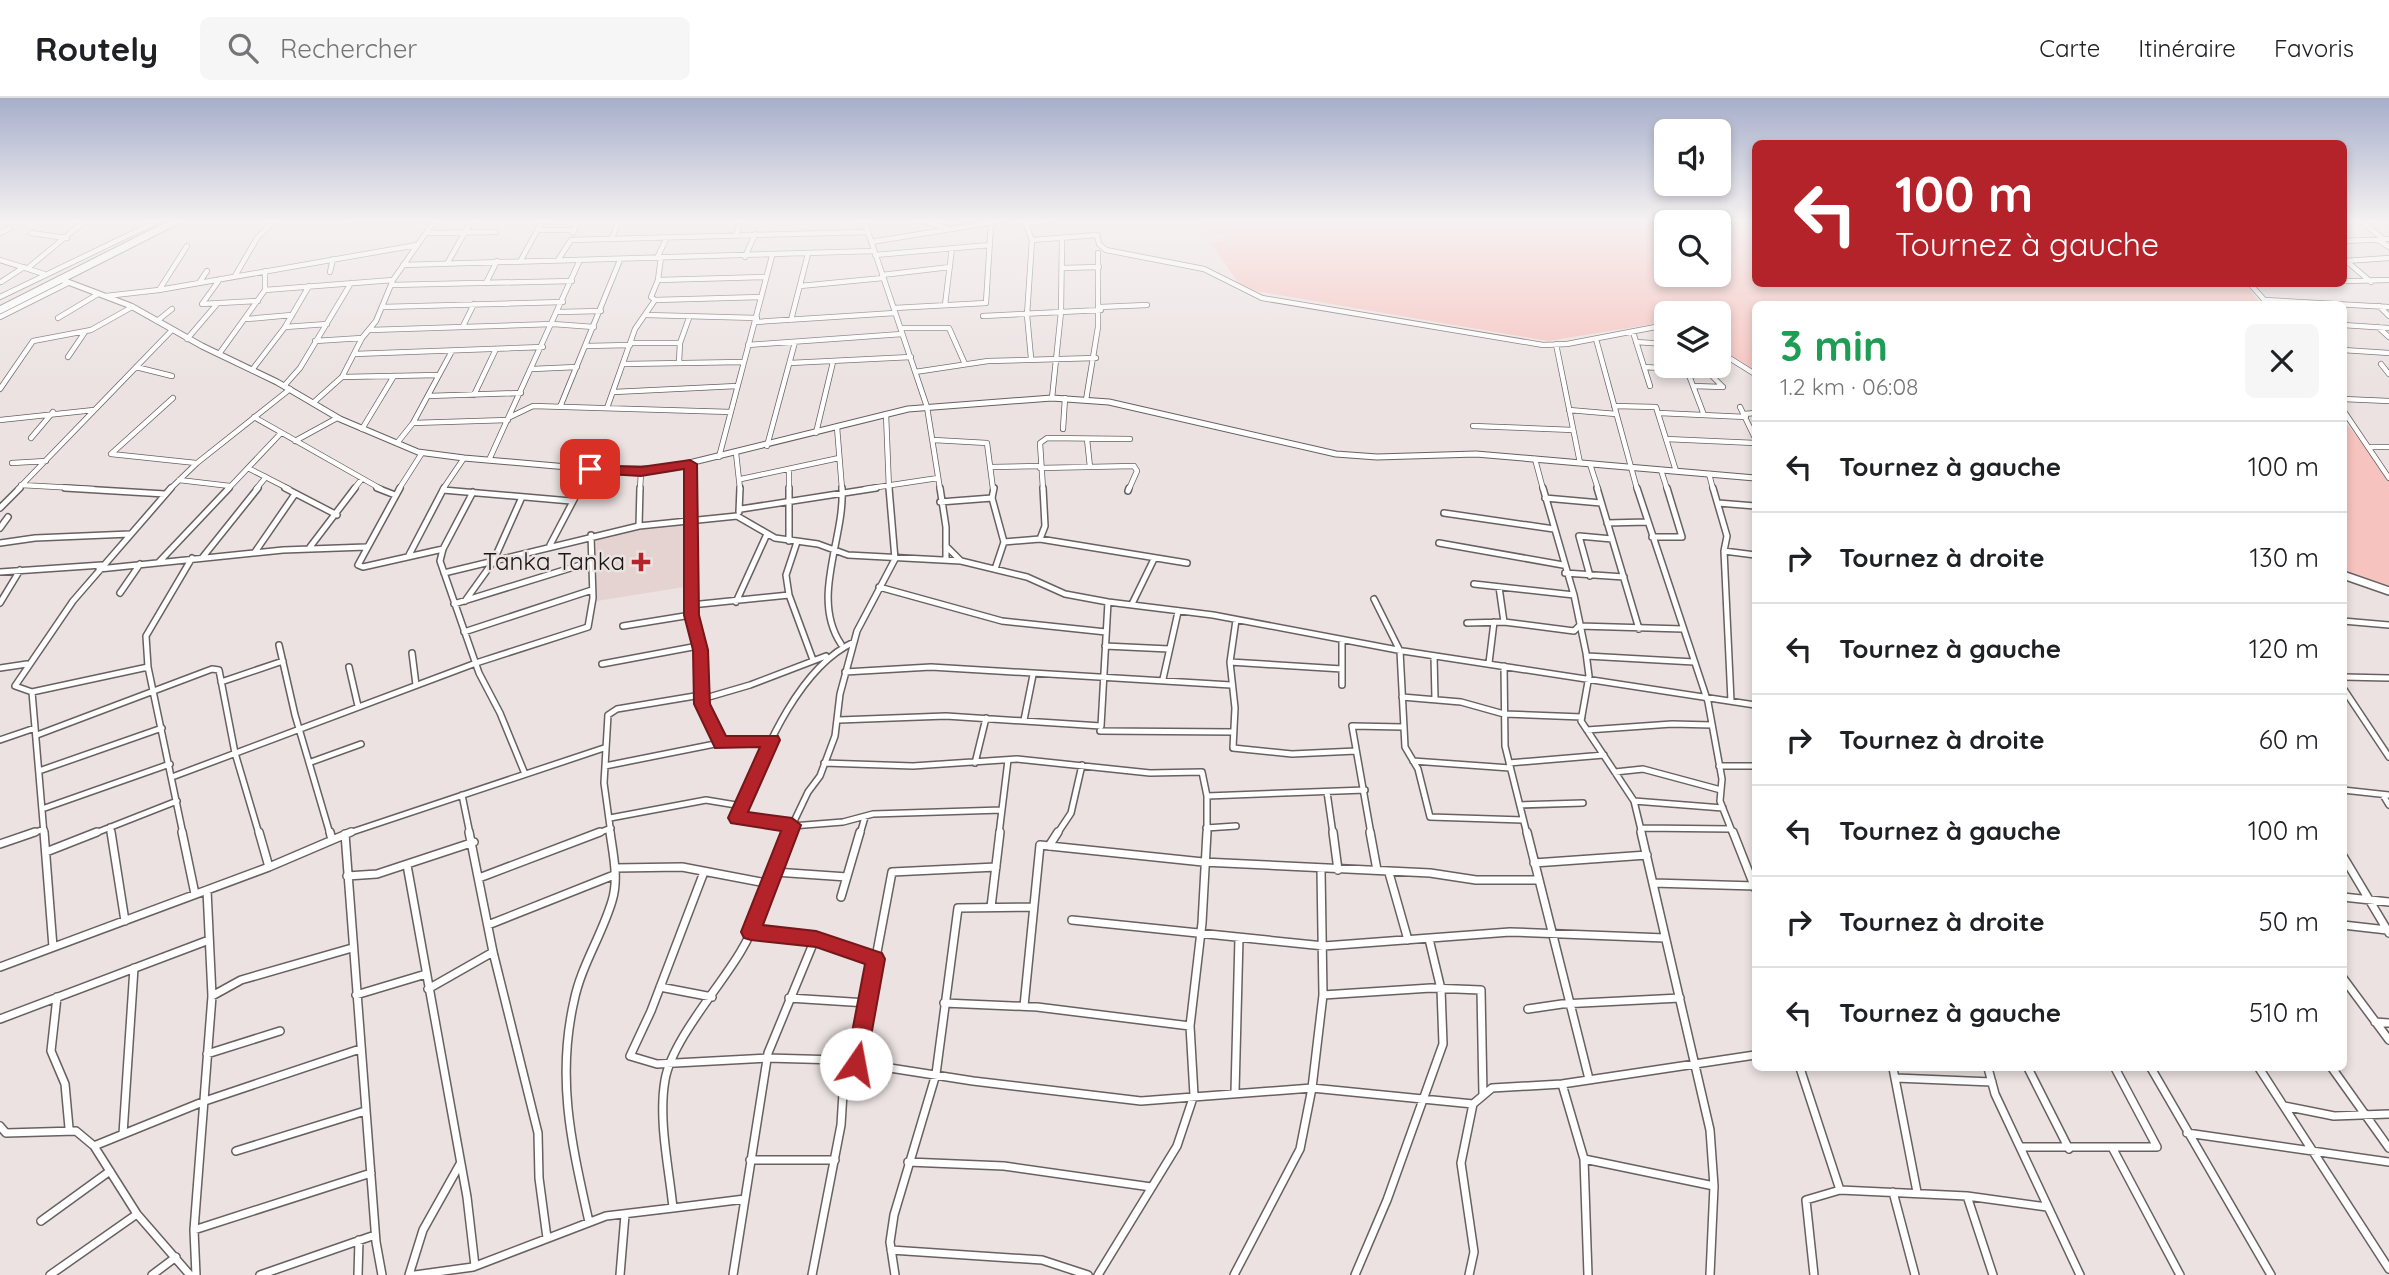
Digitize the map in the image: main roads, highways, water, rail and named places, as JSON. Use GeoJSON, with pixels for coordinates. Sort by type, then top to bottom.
{"type":"FeatureCollection","features":[{"type":"Feature","properties":{"kind":"main road"},"geometry":{"type":"LineString","coordinates":[[0,308],[65,275]]}},
{"type":"Feature","properties":{"kind":"main road"},"geometry":{"type":"LineString","coordinates":[[0,308],[75,275]]}},
{"type":"Feature","properties":{"kind":"place","name":"Tanka Tanka"},"geometry":{"type":"Point","coordinates":[641,562]}}]}
